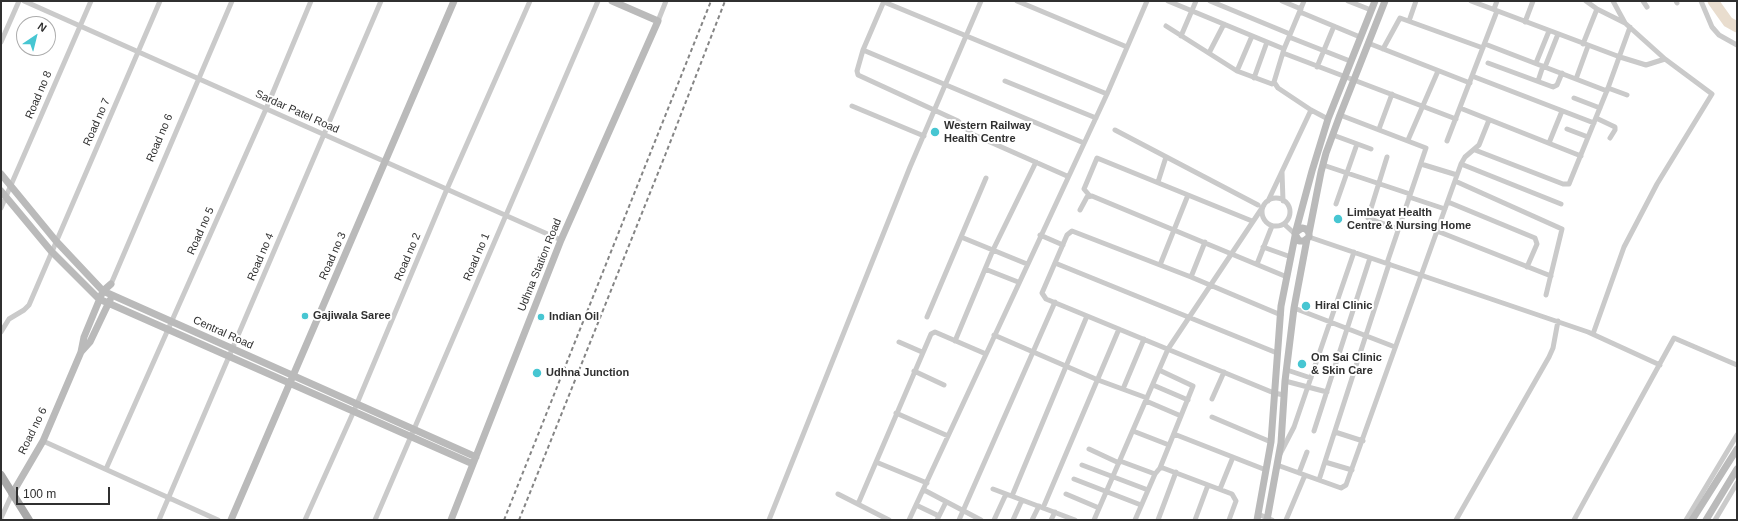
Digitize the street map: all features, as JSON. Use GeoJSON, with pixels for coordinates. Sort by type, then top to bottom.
{"type":"FeatureCollection","features":[{"type":"Feature","properties":{"kind":"main road"},"geometry":{"type":"LineString","coordinates":[[1,475],[29,520]]}},
{"type":"Feature","properties":{"kind":"main road"},"geometry":{"type":"LineString","coordinates":[[1,484],[12,494]]}},
{"type":"Feature","properties":{"kind":"street"},"geometry":{"type":"LineString","coordinates":[[1,42],[19,1]]}},
{"type":"Feature","properties":{"kind":"street","name":"Sardar Patel Road"},"geometry":{"type":"LineString","coordinates":[[24,1],[561,240]]}},
{"type":"Feature","properties":{"kind":"street","name":"Road no 8"},"geometry":{"type":"LineString","coordinates":[[1,208],[90,1]]}},
{"type":"Feature","properties":{"kind":"street","name":"Road no 7"},"geometry":{"type":"LineString","coordinates":[[1,332],[11,317],[27,308],[160,1]]}},
{"type":"Feature","properties":{"kind":"street","name":"Road no 6"},"geometry":{"type":"LineString","coordinates":[[1,518],[12,494],[42,441],[81,352],[84,337],[99,299],[103,291],[111,284],[232,1]]}},
{"type":"Feature","properties":{"kind":"street","name":"Road no 5"},"geometry":{"type":"LineString","coordinates":[[106,469],[266,109],[311,1]]}},
{"type":"Feature","properties":{"kind":"street","name":"Road no 4"},"geometry":{"type":"LineString","coordinates":[[159,520],[232,353],[323,134],[381,1]]}},
{"type":"Feature","properties":{"kind":"street","name":"Road no 3"},"geometry":{"type":"LineString","coordinates":[[230,520],[386,162],[454,1]]}},
{"type":"Feature","properties":{"kind":"street","name":"Road no 2"},"geometry":{"type":"LineString","coordinates":[[305,520],[354,412],[447,190],[530,1]]}},
{"type":"Feature","properties":{"kind":"street","name":"Road no 1"},"geometry":{"type":"LineString","coordinates":[[375,520],[598,1]]}},
{"type":"Feature","properties":{"kind":"street"},"geometry":{"type":"LineString","coordinates":[[612,1],[658,21],[666,1]]}},
{"type":"Feature","properties":{"kind":"street"},"geometry":{"type":"LineString","coordinates":[[769,520],[910,167],[946,86],[981,1]]}},
{"type":"Feature","properties":{"kind":"street"},"geometry":{"type":"LineString","coordinates":[[1017,1],[1127,47]]}},
{"type":"Feature","properties":{"kind":"street"},"geometry":{"type":"LineString","coordinates":[[909,520],[1067,176],[1096,118],[1147,1]]}},
{"type":"Feature","properties":{"kind":"street"},"geometry":{"type":"LineString","coordinates":[[1168,1],[1267,42],[1318,67],[1456,119]]}},
{"type":"Feature","properties":{"kind":"street"},"geometry":{"type":"LineString","coordinates":[[1181,36],[1196,1]]}},
{"type":"Feature","properties":{"kind":"street"},"geometry":{"type":"LineString","coordinates":[[1210,1],[1350,61]]}},
{"type":"Feature","properties":{"kind":"street"},"geometry":{"type":"LineString","coordinates":[[1282,1],[1360,37]]}},
{"type":"Feature","properties":{"kind":"street"},"geometry":{"type":"LineString","coordinates":[[1304,1],[1283,51],[1274,82],[1278,88],[1311,110],[1328,119]]}},
{"type":"Feature","properties":{"kind":"street"},"geometry":{"type":"LineString","coordinates":[[1348,1],[1371,10]]}},
{"type":"Feature","properties":{"kind":"street"},"geometry":{"type":"LineString","coordinates":[[1375,1],[1328,119],[1312,171],[1296,234],[1280,315],[1271,442],[1258,517],[1269,519],[1278,457],[1294,308],[1323,165],[1353,80],[1385,1]]}},
{"type":"Feature","properties":{"kind":"street"},"geometry":{"type":"LineString","coordinates":[[1409,21],[1416,1]]}},
{"type":"Feature","properties":{"kind":"street"},"geometry":{"type":"LineString","coordinates":[[1471,1],[1586,45],[1648,66],[1665,59]]}},
{"type":"Feature","properties":{"kind":"street"},"geometry":{"type":"LineString","coordinates":[[1447,141],[1484,46],[1496,10],[1497,1]]}},
{"type":"Feature","properties":{"kind":"street"},"geometry":{"type":"LineString","coordinates":[[1525,22],[1533,1]]}},
{"type":"Feature","properties":{"kind":"street"},"geometry":{"type":"LineString","coordinates":[[1580,1],[1588,2],[1597,9],[1625,23],[1665,59],[1712,94],[1657,184],[1624,247],[1593,334]]}},
{"type":"Feature","properties":{"kind":"street"},"geometry":{"type":"LineString","coordinates":[[1613,1],[1625,23]]}},
{"type":"Feature","properties":{"kind":"street"},"geometry":{"type":"LineString","coordinates":[[1643,1],[1647,7]]}},
{"type":"Feature","properties":{"kind":"street"},"geometry":{"type":"LineString","coordinates":[[1701,1],[1712,27],[1719,35],[1737,45]]}},
{"type":"Feature","properties":{"kind":"street"},"geometry":{"type":"LineString","coordinates":[[1067,176],[972,134],[958,121],[860,77],[857,71],[863,50],[884,2],[1107,94]]}},
{"type":"Feature","properties":{"kind":"street"},"geometry":{"type":"LineString","coordinates":[[1576,79],[1597,9]]}},
{"type":"Feature","properties":{"kind":"street"},"geometry":{"type":"LineString","coordinates":[[1382,49],[1398,20],[1402,18],[1536,63],[1576,79],[1627,95]]}},
{"type":"Feature","properties":{"kind":"street","name":"Udhna Station Road"},"geometry":{"type":"LineString","coordinates":[[451,520],[561,240],[658,21]]}},
{"type":"Feature","properties":{"kind":"street"},"geometry":{"type":"LineString","coordinates":[[1209,53],[1224,24]]}},
{"type":"Feature","properties":{"kind":"street"},"geometry":{"type":"LineString","coordinates":[[1166,26],[1237,71],[1272,84],[1274,82]]}},
{"type":"Feature","properties":{"kind":"street"},"geometry":{"type":"LineString","coordinates":[[1318,67],[1334,26]]}},
{"type":"Feature","properties":{"kind":"street"},"geometry":{"type":"LineString","coordinates":[[1475,150],[1566,185],[1570,183],[1620,57],[1630,27]]}},
{"type":"Feature","properties":{"kind":"street"},"geometry":{"type":"LineString","coordinates":[[1536,63],[1549,31]]}},
{"type":"Feature","properties":{"kind":"street"},"geometry":{"type":"LineString","coordinates":[[1538,81],[1558,34]]}},
{"type":"Feature","properties":{"kind":"street"},"geometry":{"type":"LineString","coordinates":[[1237,71],[1252,36]]}},
{"type":"Feature","properties":{"kind":"street"},"geometry":{"type":"LineString","coordinates":[[1254,78],[1267,42]]}},
{"type":"Feature","properties":{"kind":"street"},"geometry":{"type":"LineString","coordinates":[[1368,43],[1470,83]]}},
{"type":"Feature","properties":{"kind":"street"},"geometry":{"type":"LineString","coordinates":[[863,50],[1084,143]]}},
{"type":"Feature","properties":{"kind":"street"},"geometry":{"type":"LineString","coordinates":[[1488,63],[1553,87],[1557,85],[1562,73]]}},
{"type":"Feature","properties":{"kind":"street"},"geometry":{"type":"LineString","coordinates":[[1408,140],[1438,71]]}},
{"type":"Feature","properties":{"kind":"street"},"geometry":{"type":"LineString","coordinates":[[1472,76],[1562,111],[1615,126],[1615,130],[1610,138]]}},
{"type":"Feature","properties":{"kind":"street"},"geometry":{"type":"LineString","coordinates":[[1005,81],[1096,118]]}},
{"type":"Feature","properties":{"kind":"street"},"geometry":{"type":"LineString","coordinates":[[1379,129],[1392,94]]}},
{"type":"Feature","properties":{"kind":"street"},"geometry":{"type":"LineString","coordinates":[[1574,98],[1600,108]]}},
{"type":"Feature","properties":{"kind":"street"},"geometry":{"type":"LineString","coordinates":[[852,106],[924,136]]}},
{"type":"Feature","properties":{"kind":"street"},"geometry":{"type":"LineString","coordinates":[[1460,108],[1581,156]]}},
{"type":"Feature","properties":{"kind":"street"},"geometry":{"type":"LineString","coordinates":[[1268,201],[1311,110]]}},
{"type":"Feature","properties":{"kind":"street"},"geometry":{"type":"LineString","coordinates":[[1549,143],[1562,111]]}},
{"type":"Feature","properties":{"kind":"street"},"geometry":{"type":"LineString","coordinates":[[1319,480],[1366,336],[1398,229],[1426,148],[1340,115]]}},
{"type":"Feature","properties":{"kind":"street"},"geometry":{"type":"LineString","coordinates":[[1277,465],[1344,487],[1352,470],[1461,164],[1465,157],[1479,146],[1489,120]]}},
{"type":"Feature","properties":{"kind":"street"},"geometry":{"type":"LineString","coordinates":[[1567,129],[1588,137]]}},
{"type":"Feature","properties":{"kind":"street"},"geometry":{"type":"LineString","coordinates":[[1115,130],[1261,205]]}},
{"type":"Feature","properties":{"kind":"street"},"geometry":{"type":"LineString","coordinates":[[1333,135],[1371,149]]}},
{"type":"Feature","properties":{"kind":"street"},"geometry":{"type":"LineString","coordinates":[[1336,204],[1356,144]]}},
{"type":"Feature","properties":{"kind":"street"},"geometry":{"type":"LineString","coordinates":[[1158,182],[1166,156]]}},
{"type":"Feature","properties":{"kind":"street"},"geometry":{"type":"LineString","coordinates":[[1387,157],[1368,218],[1398,229]]}},
{"type":"Feature","properties":{"kind":"street"},"geometry":{"type":"LineString","coordinates":[[1252,221],[1097,158],[1084,189],[1089,195],[1287,277]]}},
{"type":"Feature","properties":{"kind":"street"},"geometry":{"type":"LineString","coordinates":[[955,341],[993,250],[1036,162]]}},
{"type":"Feature","properties":{"kind":"street"},"geometry":{"type":"LineString","coordinates":[[1421,164],[1457,175]]}},
{"type":"Feature","properties":{"kind":"street"},"geometry":{"type":"LineString","coordinates":[[1461,164],[1561,204]]}},
{"type":"Feature","properties":{"kind":"street"},"geometry":{"type":"LineString","coordinates":[[1323,165],[1378,183],[1445,209]]}},
{"type":"Feature","properties":{"kind":"street"},"geometry":{"type":"LineString","coordinates":[[1282,171],[1283,201]]}},
{"type":"Feature","properties":{"kind":"street","name":"Central Road"},"geometry":{"type":"LineString","coordinates":[[1,174],[56,241],[103,291],[171,322],[232,353],[414,430],[474,460]]}},
{"type":"Feature","properties":{"kind":"street"},"geometry":{"type":"LineString","coordinates":[[927,316],[986,178]]}},
{"type":"Feature","properties":{"kind":"street"},"geometry":{"type":"LineString","coordinates":[[1455,181],[1561,228],[1562,231],[1546,295]]}},
{"type":"Feature","properties":{"kind":"street","name":"Central Road"},"geometry":{"type":"LineString","coordinates":[[1,191],[51,251],[99,299],[168,330],[232,353]]}},
{"type":"Feature","properties":{"kind":"street"},"geometry":{"type":"LineString","coordinates":[[1080,210],[1089,195]]}},
{"type":"Feature","properties":{"kind":"street"},"geometry":{"type":"LineString","coordinates":[[1160,265],[1188,195]]}},
{"type":"Feature","properties":{"kind":"street"},"geometry":{"type":"LineString","coordinates":[[1094,520],[1168,349],[1232,254],[1261,205],[1274,198],[1283,201],[1289,207],[1290,213],[1284,224]]}},
{"type":"Feature","properties":{"kind":"street"},"geometry":{"type":"LineString","coordinates":[[1448,202],[1535,238],[1537,244],[1527,267]]}},
{"type":"Feature","properties":{"kind":"street"},"geometry":{"type":"LineString","coordinates":[[1261,205],[1263,218],[1272,226]]}},
{"type":"Feature","properties":{"kind":"street"},"geometry":{"type":"LineString","coordinates":[[1272,226],[1284,224],[1296,234],[1299,241],[1308,236],[1558,321],[1593,334],[1660,365]]}},
{"type":"Feature","properties":{"kind":"street"},"geometry":{"type":"LineString","coordinates":[[1257,264],[1272,226]]}},
{"type":"Feature","properties":{"kind":"street"},"geometry":{"type":"LineString","coordinates":[[1296,234],[1302,228],[1306,229],[1308,236]]}},
{"type":"Feature","properties":{"kind":"street"},"geometry":{"type":"LineString","coordinates":[[1280,315],[1211,285],[1072,231],[1067,235],[1042,293],[1046,299],[1274,393],[1284,395]]}},
{"type":"Feature","properties":{"kind":"street"},"geometry":{"type":"LineString","coordinates":[[1437,231],[1551,276]]}},
{"type":"Feature","properties":{"kind":"street"},"geometry":{"type":"LineString","coordinates":[[1040,235],[1063,245]]}},
{"type":"Feature","properties":{"kind":"street"},"geometry":{"type":"LineString","coordinates":[[961,237],[1027,264]]}},
{"type":"Feature","properties":{"kind":"street"},"geometry":{"type":"LineString","coordinates":[[1191,277],[1205,242]]}},
{"type":"Feature","properties":{"kind":"street"},"geometry":{"type":"LineString","coordinates":[[1263,247],[1291,257]]}},
{"type":"Feature","properties":{"kind":"street"},"geometry":{"type":"LineString","coordinates":[[1278,457],[1294,427],[1354,252]]}},
{"type":"Feature","properties":{"kind":"street"},"geometry":{"type":"LineString","coordinates":[[1314,431],[1370,258]]}},
{"type":"Feature","properties":{"kind":"street"},"geometry":{"type":"LineString","coordinates":[[1055,263],[1277,353]]}},
{"type":"Feature","properties":{"kind":"street"},"geometry":{"type":"LineString","coordinates":[[986,268],[1018,282]]}},
{"type":"Feature","properties":{"kind":"street","name":"Road no 6"},"geometry":{"type":"LineString","coordinates":[[81,352],[90,342],[112,296],[111,284]]}},
{"type":"Feature","properties":{"kind":"street"},"geometry":{"type":"LineString","coordinates":[[959,520],[1055,302]]}},
{"type":"Feature","properties":{"kind":"street"},"geometry":{"type":"LineString","coordinates":[[1294,308],[1395,347]]}},
{"type":"Feature","properties":{"kind":"street"},"geometry":{"type":"LineString","coordinates":[[1012,496],[1088,316]]}},
{"type":"Feature","properties":{"kind":"street"},"geometry":{"type":"LineString","coordinates":[[1456,520],[1554,348],[1558,321]]}},
{"type":"Feature","properties":{"kind":"street"},"geometry":{"type":"LineString","coordinates":[[1032,520],[1041,507],[1098,380],[1119,329]]}},
{"type":"Feature","properties":{"kind":"street"},"geometry":{"type":"LineString","coordinates":[[858,504],[929,336],[933,332],[986,354]]}},
{"type":"Feature","properties":{"kind":"street"},"geometry":{"type":"LineString","coordinates":[[994,335],[1098,380],[1123,389],[1181,416]]}},
{"type":"Feature","properties":{"kind":"street"},"geometry":{"type":"LineString","coordinates":[[1574,520],[1674,338],[1737,366]]}},
{"type":"Feature","properties":{"kind":"street"},"geometry":{"type":"LineString","coordinates":[[1123,389],[1144,339]]}},
{"type":"Feature","properties":{"kind":"street"},"geometry":{"type":"LineString","coordinates":[[899,342],[922,352]]}},
{"type":"Feature","properties":{"kind":"street"},"geometry":{"type":"LineString","coordinates":[[1135,520],[1155,474],[1160,468],[1193,388],[1192,384],[1159,370]]}},
{"type":"Feature","properties":{"kind":"street"},"geometry":{"type":"LineString","coordinates":[[1287,370],[1311,378]]}},
{"type":"Feature","properties":{"kind":"street"},"geometry":{"type":"LineString","coordinates":[[914,371],[944,385]]}},
{"type":"Feature","properties":{"kind":"street"},"geometry":{"type":"LineString","coordinates":[[1212,399],[1224,372]]}},
{"type":"Feature","properties":{"kind":"street","name":"Central Road"},"geometry":{"type":"LineString","coordinates":[[291,379],[354,412],[410,437],[474,460]]}},
{"type":"Feature","properties":{"kind":"street"},"geometry":{"type":"LineString","coordinates":[[1286,380],[1327,392]]}},
{"type":"Feature","properties":{"kind":"street"},"geometry":{"type":"LineString","coordinates":[[1153,385],[1188,400]]}},
{"type":"Feature","properties":{"kind":"street"},"geometry":{"type":"LineString","coordinates":[[896,413],[948,436]]}},
{"type":"Feature","properties":{"kind":"street"},"geometry":{"type":"LineString","coordinates":[[1212,417],[1271,442]]}},
{"type":"Feature","properties":{"kind":"street"},"geometry":{"type":"LineString","coordinates":[[1133,431],[1169,445]]}},
{"type":"Feature","properties":{"kind":"street"},"geometry":{"type":"LineString","coordinates":[[1335,432],[1362,441]]}},
{"type":"Feature","properties":{"kind":"street"},"geometry":{"type":"LineString","coordinates":[[1174,434],[1266,470]]}},
{"type":"Feature","properties":{"kind":"street"},"geometry":{"type":"LineString","coordinates":[[1686,520],[1737,436]]}},
{"type":"Feature","properties":{"kind":"street"},"geometry":{"type":"LineString","coordinates":[[42,441],[218,520]]}},
{"type":"Feature","properties":{"kind":"street"},"geometry":{"type":"LineString","coordinates":[[1089,449],[1119,462],[1155,474]]}},
{"type":"Feature","properties":{"kind":"street"},"geometry":{"type":"LineString","coordinates":[[1692,520],[1737,449]]}},
{"type":"Feature","properties":{"kind":"street"},"geometry":{"type":"LineString","coordinates":[[1286,520],[1302,474],[1307,452]]}},
{"type":"Feature","properties":{"kind":"street"},"geometry":{"type":"LineString","coordinates":[[1220,489],[1233,457]]}},
{"type":"Feature","properties":{"kind":"street"},"geometry":{"type":"LineString","coordinates":[[876,462],[926,483]]}},
{"type":"Feature","properties":{"kind":"street"},"geometry":{"type":"LineString","coordinates":[[1325,462],[1352,470]]}},
{"type":"Feature","properties":{"kind":"street"},"geometry":{"type":"LineString","coordinates":[[1082,465],[1148,490]]}},
{"type":"Feature","properties":{"kind":"street"},"geometry":{"type":"LineString","coordinates":[[1160,468],[1176,472],[1220,489],[1235,497],[1229,520]]}},
{"type":"Feature","properties":{"kind":"street"},"geometry":{"type":"LineString","coordinates":[[1706,520],[1737,469]]}},
{"type":"Feature","properties":{"kind":"street"},"geometry":{"type":"LineString","coordinates":[[1158,520],[1176,472]]}},
{"type":"Feature","properties":{"kind":"street"},"geometry":{"type":"LineString","coordinates":[[1074,479],[1141,505]]}},
{"type":"Feature","properties":{"kind":"street"},"geometry":{"type":"LineString","coordinates":[[1714,520],[1737,483]]}},
{"type":"Feature","properties":{"kind":"street"},"geometry":{"type":"LineString","coordinates":[[1195,520],[1208,485]]}},
{"type":"Feature","properties":{"kind":"street"},"geometry":{"type":"LineString","coordinates":[[993,488],[1075,520]]}},
{"type":"Feature","properties":{"kind":"street"},"geometry":{"type":"LineString","coordinates":[[924,490],[981,520]]}},
{"type":"Feature","properties":{"kind":"street"},"geometry":{"type":"LineString","coordinates":[[838,494],[889,520]]}},
{"type":"Feature","properties":{"kind":"street"},"geometry":{"type":"LineString","coordinates":[[994,520],[1006,494]]}},
{"type":"Feature","properties":{"kind":"street"},"geometry":{"type":"LineString","coordinates":[[1066,494],[1099,508]]}},
{"type":"Feature","properties":{"kind":"street"},"geometry":{"type":"LineString","coordinates":[[1013,520],[1022,500]]}},
{"type":"Feature","properties":{"kind":"street"},"geometry":{"type":"LineString","coordinates":[[916,505],[938,518],[946,502]]}},
{"type":"Feature","properties":{"kind":"street"},"geometry":{"type":"LineString","coordinates":[[1051,520],[1055,512]]}},
{"type":"Feature","properties":{"kind":"waterway"},"geometry":{"type":"LineString","coordinates":[[1713,1],[1728,22],[1737,27]]}},
{"type":"Feature","properties":{"kind":"railway"},"geometry":{"type":"LineString","coordinates":[[504,520],[711,1]]}},
{"type":"Feature","properties":{"kind":"railway"},"geometry":{"type":"LineString","coordinates":[[519,520],[666,153],[725,1]]}},
{"type":"Feature","properties":{"kind":"place","name":"Western Railway Health Centre"},"geometry":{"type":"Point","coordinates":[935,132]}},
{"type":"Feature","properties":{"kind":"place","name":"Limbayat Health Centre & Nursing Home"},"geometry":{"type":"Point","coordinates":[1338,219]}},
{"type":"Feature","properties":{"kind":"place","name":"Hiral Clinic"},"geometry":{"type":"Point","coordinates":[1306,306]}},
{"type":"Feature","properties":{"kind":"place","name":"Gajiwala Saree"},"geometry":{"type":"Point","coordinates":[305,316]}},
{"type":"Feature","properties":{"kind":"place","name":"Indian Oil"},"geometry":{"type":"Point","coordinates":[541,317]}},
{"type":"Feature","properties":{"kind":"place","name":"Om Sai Clinic & Skin Care"},"geometry":{"type":"Point","coordinates":[1302,364]}},
{"type":"Feature","properties":{"kind":"place","name":"Udhna Junction"},"geometry":{"type":"Point","coordinates":[537,373]}}]}
